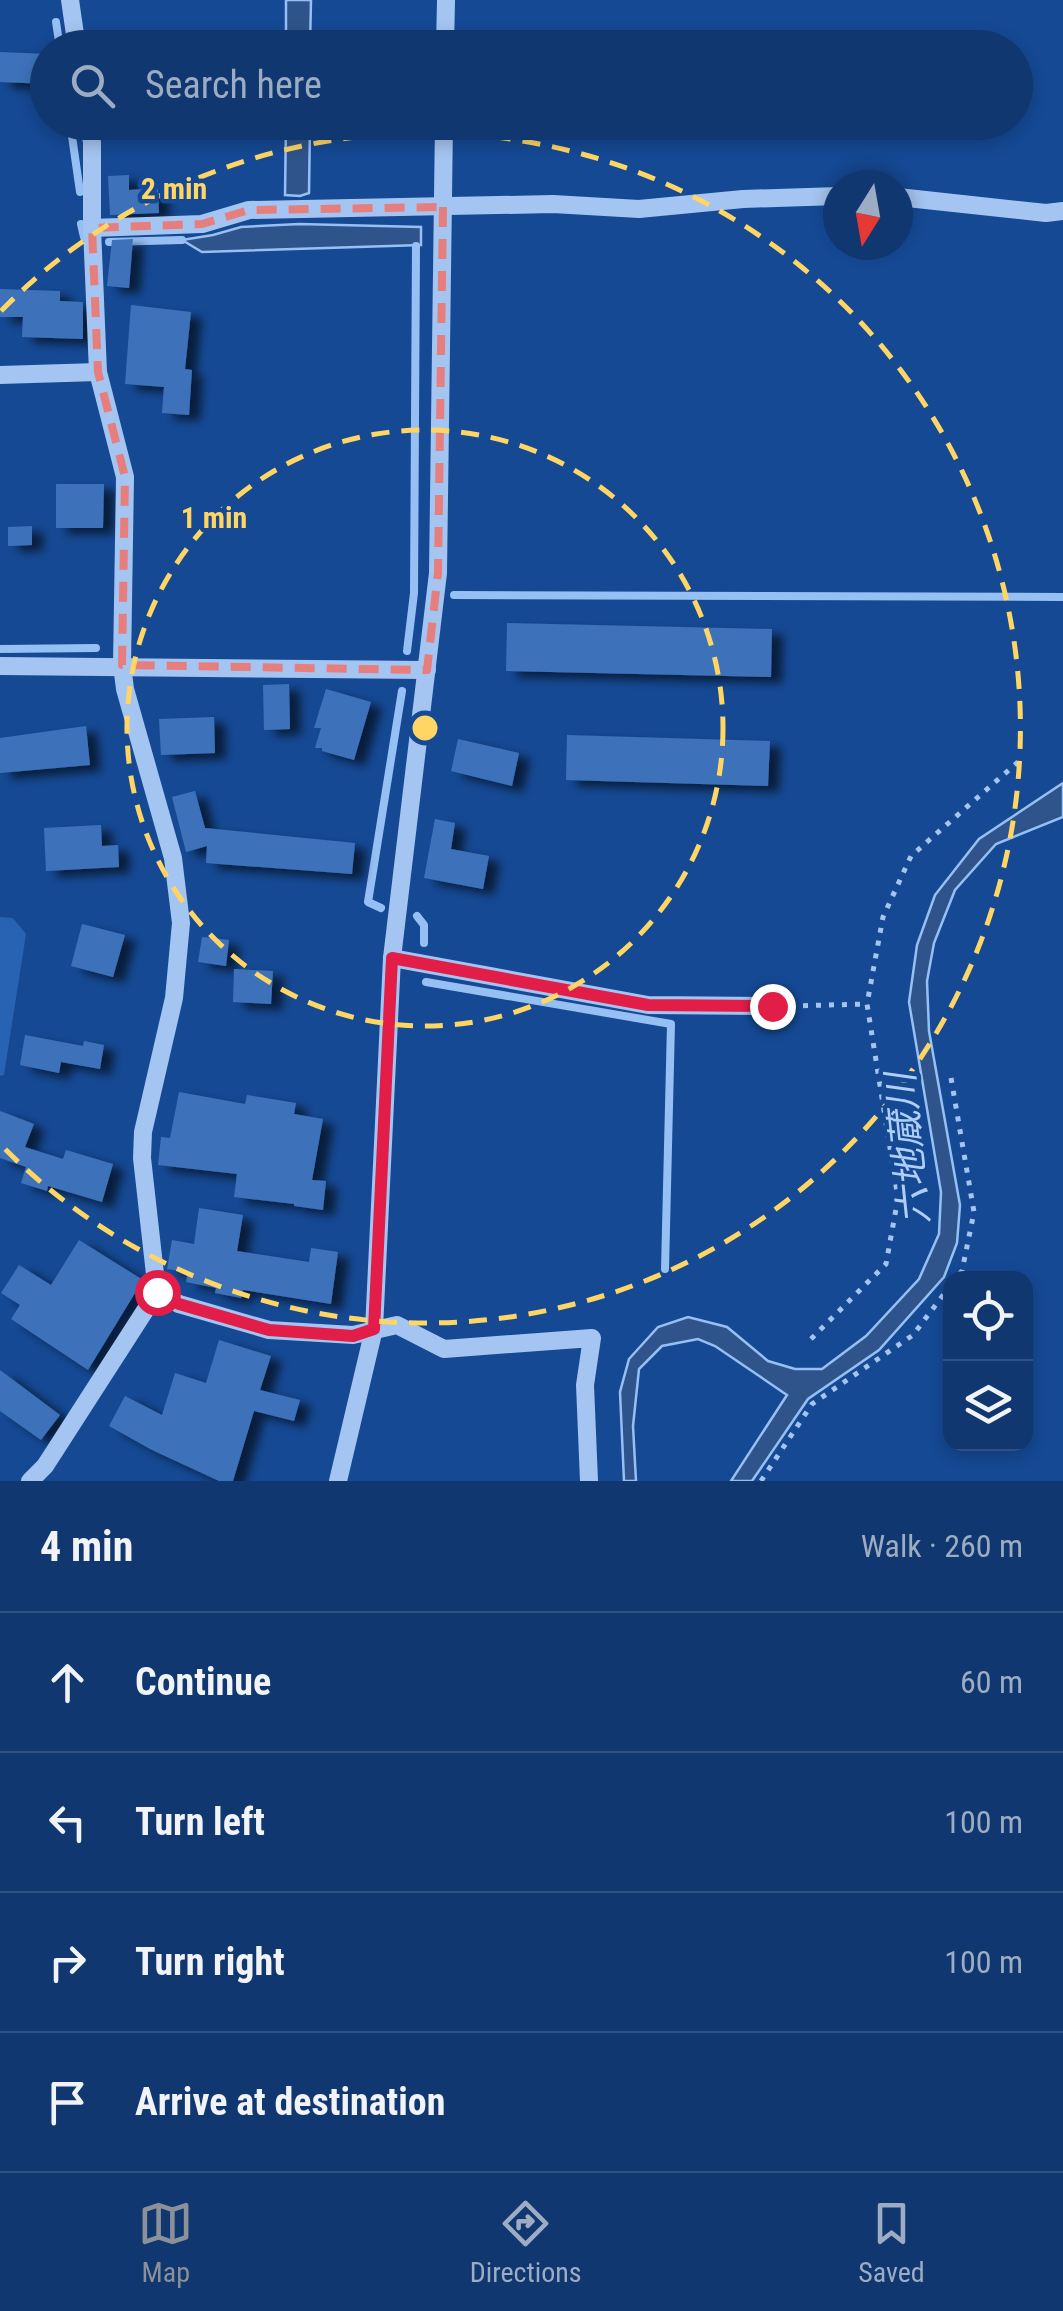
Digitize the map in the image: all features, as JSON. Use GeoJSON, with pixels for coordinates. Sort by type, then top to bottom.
{"type":"FeatureCollection","features":[{"type":"Feature","properties":{"kind":"street"},"geometry":{"type":"LineString","coordinates":[[70,0],[74,30]]}},
{"type":"Feature","properties":{"kind":"street"},"geometry":{"type":"LineString","coordinates":[[445,30],[446,0]]}},
{"type":"Feature","properties":{"kind":"street"},"geometry":{"type":"LineString","coordinates":[[30,1481],[55,1451],[157,1292],[142,1158],[143,1132],[174,998],[181,923],[173,858],[125,689],[122,665],[125,477],[98,372],[92,140]]}},
{"type":"Feature","properties":{"kind":"street"},"geometry":{"type":"LineString","coordinates":[[338,1481],[374,1329],[392,958],[438,574],[444,140]]}},
{"type":"Feature","properties":{"kind":"street"},"geometry":{"type":"LineString","coordinates":[[92,228],[202,224],[249,210],[553,204],[640,209],[823,196]]}},
{"type":"Feature","properties":{"kind":"street"},"geometry":{"type":"LineString","coordinates":[[913,199],[1063,211]]}},
{"type":"Feature","properties":{"kind":"street"},"geometry":{"type":"LineString","coordinates":[[0,375],[98,372]]}},
{"type":"Feature","properties":{"kind":"street"},"geometry":{"type":"LineString","coordinates":[[0,666],[427,670]]}},
{"type":"Feature","properties":{"kind":"street"},"geometry":{"type":"LineString","coordinates":[[392,958],[648,1005],[772,1006]]}},
{"type":"Feature","properties":{"kind":"street"},"geometry":{"type":"LineString","coordinates":[[157,1292],[179,1304],[269,1330],[353,1336],[397,1324],[444,1349],[592,1338],[585,1385],[589,1481]]}},
{"type":"Feature","properties":{"kind":"path"},"geometry":{"type":"LineString","coordinates":[[811,1339],[886,1264],[898,1198],[867,1004],[883,917],[911,856],[1018,762]]}},
{"type":"Feature","properties":{"kind":"path"},"geometry":{"type":"LineString","coordinates":[[772,1006],[867,1004]]}},
{"type":"Feature","properties":{"kind":"path"},"geometry":{"type":"LineString","coordinates":[[951,1078],[974,1212],[962,1271]]}},
{"type":"Feature","properties":{"kind":"path"},"geometry":{"type":"LineString","coordinates":[[761,1481],[812,1404],[913,1336],[943,1295]]}},
{"type":"Feature","properties":{"kind":"highlighted area"},"geometry":{"type":"Polygon","coordinates":[[[443,207],[438,573],[427,670],[122,665],[125,477],[98,372],[92,228],[202,224],[249,210],[443,207]]]}},
{"type":"Feature","properties":{"kind":"shaded area"},"geometry":{"type":"Polygon","coordinates":[[[286,0],[311,0],[310,30],[286,30],[286,0]]]}},
{"type":"Feature","properties":{"kind":"shaded area"},"geometry":{"type":"Polygon","coordinates":[[[286,140],[310,140],[309,193],[285,195],[286,140]]]}},
{"type":"Feature","properties":{"kind":"shaded area"},"geometry":{"type":"Polygon","coordinates":[[[241,227],[421,227],[421,245],[202,252],[182,240],[241,227]]]}},
{"type":"Feature","properties":{"kind":"shaded area"},"geometry":{"type":"Polygon","coordinates":[[[1063,783],[1063,817],[996,844],[955,890],[934,943],[927,981],[929,1031],[960,1205],[957,1243],[943,1278],[879,1350],[808,1399],[752,1481],[731,1481],[787,1395],[715,1346],[698,1339],[662,1346],[639,1369],[633,1426],[636,1481],[624,1481],[620,1392],[629,1359],[658,1327],[688,1317],[727,1327],[768,1361],[795,1369],[822,1369],[866,1336],[919,1279],[939,1234],[941,1192],[909,1002],[917,945],[935,895],[979,839],[1063,783]]]}},
{"type":"Feature","properties":{"kind":"shaded area"},"geometry":{"type":"Polygon","coordinates":[[[0,917],[13,918],[26,934],[4,1075],[0,1076],[0,917]]]}},
{"type":"Feature","properties":{"kind":"building"},"geometry":{"type":"Polygon","coordinates":[[[0,52],[30,53],[30,83],[0,82],[0,52]]]}},
{"type":"Feature","properties":{"kind":"building"},"geometry":{"type":"Polygon","coordinates":[[[129,175],[129,190],[158,188],[159,213],[110,215],[108,176],[129,175]]]}},
{"type":"Feature","properties":{"kind":"building"},"geometry":{"type":"Polygon","coordinates":[[[133,239],[129,288],[107,286],[112,240],[133,239]]]}},
{"type":"Feature","properties":{"kind":"building"},"geometry":{"type":"Polygon","coordinates":[[[0,289],[60,291],[60,301],[83,302],[83,339],[22,337],[23,317],[0,317],[0,289]]]}},
{"type":"Feature","properties":{"kind":"building"},"geometry":{"type":"Polygon","coordinates":[[[131,305],[191,312],[185,369],[192,370],[189,415],[162,413],[164,387],[125,384],[131,305]]]}},
{"type":"Feature","properties":{"kind":"building"},"geometry":{"type":"Polygon","coordinates":[[[56,484],[104,484],[103,528],[56,528],[56,484]]]}},
{"type":"Feature","properties":{"kind":"building"},"geometry":{"type":"Polygon","coordinates":[[[32,526],[32,545],[8,546],[8,527],[32,526]]]}},
{"type":"Feature","properties":{"kind":"building"},"geometry":{"type":"Polygon","coordinates":[[[507,623],[772,629],[771,677],[506,671],[507,623]]]}},
{"type":"Feature","properties":{"kind":"building"},"geometry":{"type":"Polygon","coordinates":[[[289,684],[290,729],[264,730],[263,685],[289,684]]]}},
{"type":"Feature","properties":{"kind":"building"},"geometry":{"type":"Polygon","coordinates":[[[326,689],[371,702],[354,760],[315,748],[321,728],[314,728],[326,689]]]}},
{"type":"Feature","properties":{"kind":"building"},"geometry":{"type":"Polygon","coordinates":[[[214,717],[215,753],[161,755],[159,719],[214,717]]]}},
{"type":"Feature","properties":{"kind":"building"},"geometry":{"type":"Polygon","coordinates":[[[86,726],[90,765],[0,773],[0,738],[86,726]]]}},
{"type":"Feature","properties":{"kind":"building"},"geometry":{"type":"Polygon","coordinates":[[[567,735],[770,741],[768,786],[566,780],[567,735]]]}},
{"type":"Feature","properties":{"kind":"building"},"geometry":{"type":"Polygon","coordinates":[[[458,739],[519,753],[512,786],[451,771],[458,739]]]}},
{"type":"Feature","properties":{"kind":"building"},"geometry":{"type":"Polygon","coordinates":[[[195,791],[205,828],[355,843],[352,874],[206,863],[207,846],[186,852],[172,797],[195,791]]]}},
{"type":"Feature","properties":{"kind":"building"},"geometry":{"type":"Polygon","coordinates":[[[435,819],[455,823],[451,849],[489,856],[483,889],[424,878],[435,819]]]}},
{"type":"Feature","properties":{"kind":"building"},"geometry":{"type":"Polygon","coordinates":[[[101,825],[102,846],[118,845],[119,867],[46,871],[44,828],[101,825]]]}},
{"type":"Feature","properties":{"kind":"building"},"geometry":{"type":"Polygon","coordinates":[[[82,924],[125,935],[113,977],[71,966],[82,924]]]}},
{"type":"Feature","properties":{"kind":"building"},"geometry":{"type":"Polygon","coordinates":[[[202,937],[229,940],[226,966],[198,962],[202,937]]]}},
{"type":"Feature","properties":{"kind":"building"},"geometry":{"type":"Polygon","coordinates":[[[234,969],[273,971],[271,1004],[233,1002],[234,969]]]}},
{"type":"Feature","properties":{"kind":"building"},"geometry":{"type":"Polygon","coordinates":[[[25,1035],[83,1046],[84,1041],[104,1045],[100,1069],[61,1062],[59,1073],[20,1065],[25,1035]]]}},
{"type":"Feature","properties":{"kind":"building"},"geometry":{"type":"Polygon","coordinates":[[[179,1092],[245,1104],[247,1095],[296,1103],[294,1114],[323,1119],[312,1180],[326,1181],[323,1210],[234,1197],[237,1174],[158,1165],[161,1137],[170,1138],[179,1092]]]}},
{"type":"Feature","properties":{"kind":"building"},"geometry":{"type":"Polygon","coordinates":[[[0,1111],[34,1124],[25,1147],[63,1159],[66,1150],[113,1164],[102,1202],[48,1186],[47,1191],[21,1183],[26,1167],[0,1158],[0,1111]]]}},
{"type":"Feature","properties":{"kind":"building"},"geometry":{"type":"Polygon","coordinates":[[[199,1208],[243,1215],[237,1251],[309,1262],[311,1248],[338,1252],[331,1304],[243,1290],[241,1298],[215,1293],[216,1288],[186,1282],[188,1272],[167,1269],[172,1240],[194,1244],[199,1208]]]}},
{"type":"Feature","properties":{"kind":"building"},"geometry":{"type":"Polygon","coordinates":[[[79,1240],[143,1280],[88,1370],[11,1319],[20,1305],[1,1293],[19,1265],[51,1285],[79,1240]]]}},
{"type":"Feature","properties":{"kind":"building"},"geometry":{"type":"Polygon","coordinates":[[[219,1340],[271,1356],[260,1390],[300,1400],[294,1421],[254,1411],[233,1481],[219,1481],[109,1426],[125,1396],[162,1415],[175,1373],[206,1383],[219,1340]]]}},
{"type":"Feature","properties":{"kind":"building"},"geometry":{"type":"Polygon","coordinates":[[[0,1370],[60,1415],[41,1440],[0,1411],[0,1370]]]}},
{"type":"Feature","properties":{"kind":"waterway"},"geometry":{"type":"LineString","coordinates":[[56,22],[57,30]]}},
{"type":"Feature","properties":{"kind":"waterway"},"geometry":{"type":"LineString","coordinates":[[73,140],[80,192]]}},
{"type":"Feature","properties":{"kind":"waterway"},"geometry":{"type":"LineString","coordinates":[[81,224],[84,237]]}},
{"type":"Feature","properties":{"kind":"waterway"},"geometry":{"type":"LineString","coordinates":[[109,242],[182,240]]}},
{"type":"Feature","properties":{"kind":"waterway"},"geometry":{"type":"LineString","coordinates":[[407,651],[414,593],[416,246]]}},
{"type":"Feature","properties":{"kind":"waterway"},"geometry":{"type":"LineString","coordinates":[[454,595],[1063,597]]}},
{"type":"Feature","properties":{"kind":"waterway"},"geometry":{"type":"LineString","coordinates":[[0,649],[96,648]]}},
{"type":"Feature","properties":{"kind":"waterway"},"geometry":{"type":"LineString","coordinates":[[381,908],[368,902],[402,691]]}},
{"type":"Feature","properties":{"kind":"waterway"},"geometry":{"type":"LineString","coordinates":[[417,916],[424,925],[424,943]]}},
{"type":"Feature","properties":{"kind":"waterway"},"geometry":{"type":"LineString","coordinates":[[426,982],[671,1024],[665,1269]]}},
{"type":"Feature","properties":{"kind":"route"},"geometry":{"type":"LineString","coordinates":[[157,1292],[179,1304],[269,1330],[353,1336],[374,1329],[392,958],[648,1005],[772,1006]]}},
{"type":"Feature","properties":{"kind":"water label","name":"六地蔵川"},"geometry":{"type":"Point","coordinates":[908,1149]}}]}
